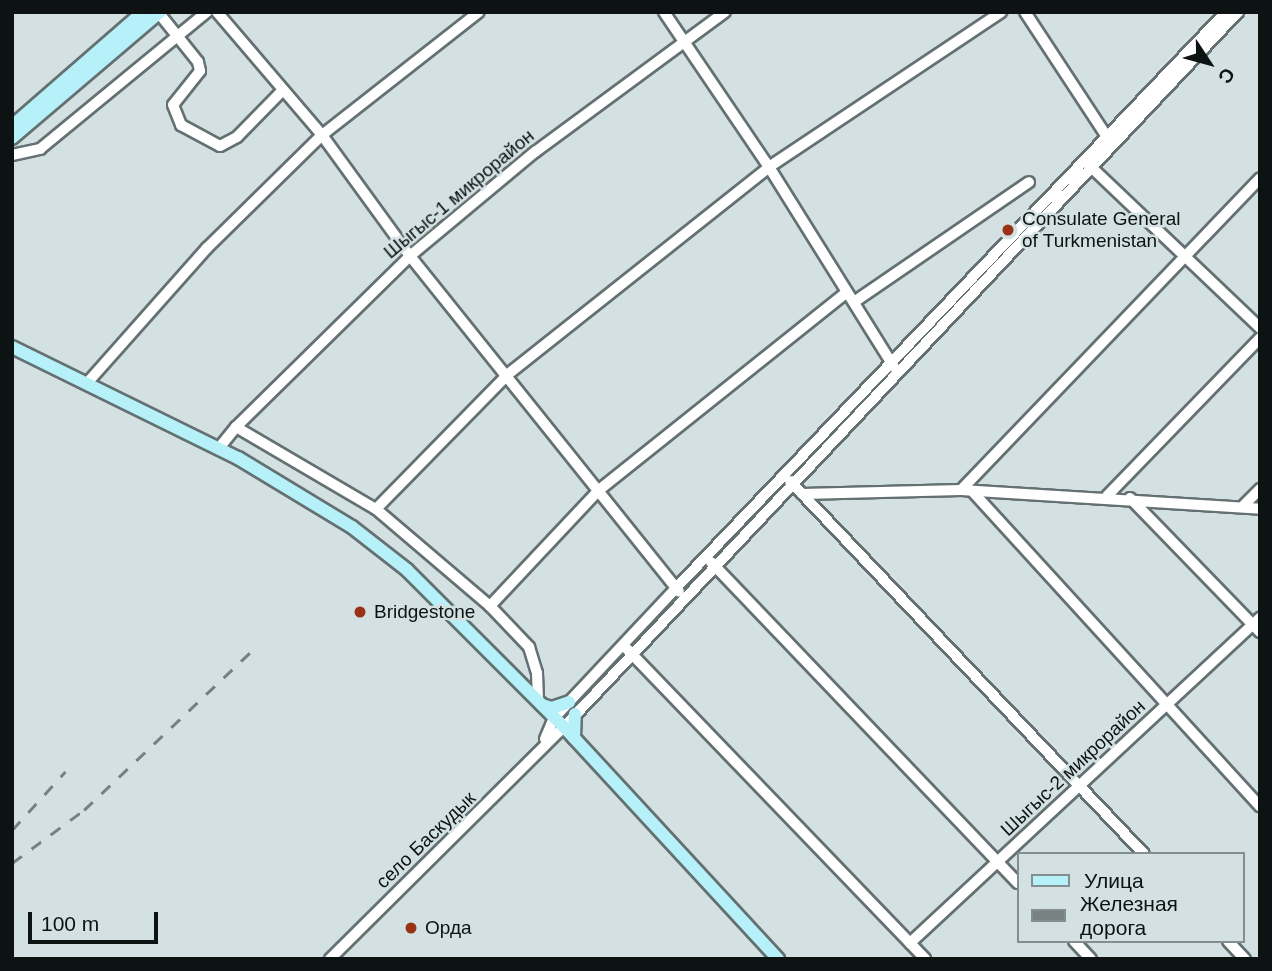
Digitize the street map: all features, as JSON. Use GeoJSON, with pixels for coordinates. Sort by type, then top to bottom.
{"type":"FeatureCollection","features":[{"type":"Feature","properties":{"kind":"main road"},"geometry":{"type":"LineString","coordinates":[[12,126],[144,12]]}},
{"type":"Feature","properties":{"kind":"main road"},"geometry":{"type":"LineString","coordinates":[[12,138],[159,13]]}},
{"type":"Feature","properties":{"kind":"main road"},"geometry":{"type":"LineString","coordinates":[[12,347],[219,448],[363,536],[407,570],[574,738],[778,959]]}},
{"type":"Feature","properties":{"kind":"main road"},"geometry":{"type":"LineString","coordinates":[[540,703],[552,708],[572,708],[574,738]]}},
{"type":"Feature","properties":{"kind":"street"},"geometry":{"type":"LineString","coordinates":[[12,155],[40,149],[207,12]]}},
{"type":"Feature","properties":{"kind":"street"},"geometry":{"type":"LineString","coordinates":[[218,12],[322,135],[410,256],[685,598]]}},
{"type":"Feature","properties":{"kind":"street"},"geometry":{"type":"LineString","coordinates":[[88,382],[207,248],[322,135],[478,12]]}},
{"type":"Feature","properties":{"kind":"street"},"geometry":{"type":"LineString","coordinates":[[664,12],[769,167],[895,368]]}},
{"type":"Feature","properties":{"kind":"street","name":"Шыгыс-1 микрорайон"},"geometry":{"type":"LineString","coordinates":[[219,448],[236,427],[410,256],[535,152],[682,41],[725,12]]}},
{"type":"Feature","properties":{"kind":"street"},"geometry":{"type":"LineString","coordinates":[[376,509],[507,375],[769,167],[1001,12]]}},
{"type":"Feature","properties":{"kind":"street"},"geometry":{"type":"LineString","coordinates":[[1025,12],[1110,142]]}},
{"type":"Feature","properties":{"kind":"street"},"geometry":{"type":"LineString","coordinates":[[1110,142],[1226,12]]}},
{"type":"Feature","properties":{"kind":"street"},"geometry":{"type":"LineString","coordinates":[[572,708],[685,598],[793,484],[895,368],[1238,12]]}},
{"type":"Feature","properties":{"kind":"street"},"geometry":{"type":"LineString","coordinates":[[159,13],[200,71],[173,105],[173,113],[181,125],[220,146],[237,138],[283,90]]}},
{"type":"Feature","properties":{"kind":"street"},"geometry":{"type":"LineString","coordinates":[[1088,165],[1260,328]]}},
{"type":"Feature","properties":{"kind":"street"},"geometry":{"type":"LineString","coordinates":[[966,490],[1260,178]]}},
{"type":"Feature","properties":{"kind":"street"},"geometry":{"type":"LineString","coordinates":[[854,302],[1029,181]]}},
{"type":"Feature","properties":{"kind":"street"},"geometry":{"type":"LineString","coordinates":[[490,606],[599,490],[848,292]]}},
{"type":"Feature","properties":{"kind":"street"},"geometry":{"type":"LineString","coordinates":[[1107,496],[1260,338]]}},
{"type":"Feature","properties":{"kind":"street"},"geometry":{"type":"LineString","coordinates":[[572,708],[623,645],[676,588],[784,475],[895,368]]}},
{"type":"Feature","properties":{"kind":"street"},"geometry":{"type":"LineString","coordinates":[[236,427],[376,509],[490,606],[529,648],[537,673],[540,703]]}},
{"type":"Feature","properties":{"kind":"street"},"geometry":{"type":"LineString","coordinates":[[784,475],[1141,852]]}},
{"type":"Feature","properties":{"kind":"street"},"geometry":{"type":"LineString","coordinates":[[1244,505],[1260,489]]}},
{"type":"Feature","properties":{"kind":"street"},"geometry":{"type":"LineString","coordinates":[[966,490],[1260,806]]}},
{"type":"Feature","properties":{"kind":"street"},"geometry":{"type":"LineString","coordinates":[[802,494],[966,490],[1107,496],[1244,505],[1260,509]]}},
{"type":"Feature","properties":{"kind":"street"},"geometry":{"type":"LineString","coordinates":[[1130,498],[1258,625]]}},
{"type":"Feature","properties":{"kind":"street"},"geometry":{"type":"LineString","coordinates":[[707,557],[1016,881]]}},
{"type":"Feature","properties":{"kind":"street","name":"Шыгыс-2 микрорайон"},"geometry":{"type":"LineString","coordinates":[[910,943],[1080,789],[1166,705],[1258,625]]}},
{"type":"Feature","properties":{"kind":"street"},"geometry":{"type":"LineString","coordinates":[[623,645],[925,959]]}},
{"type":"Feature","properties":{"kind":"street","name":"село Баскудык"},"geometry":{"type":"LineString","coordinates":[[330,959],[491,801],[572,708]]}},
{"type":"Feature","properties":{"kind":"street"},"geometry":{"type":"LineString","coordinates":[[1076,943],[1091,959]]}},
{"type":"Feature","properties":{"kind":"street"},"geometry":{"type":"LineString","coordinates":[[1230,943],[1245,959]]}},
{"type":"Feature","properties":{"kind":"railway"},"geometry":{"type":"LineString","coordinates":[[12,863],[84,810],[258,645]]}},
{"type":"Feature","properties":{"kind":"railway"},"geometry":{"type":"LineString","coordinates":[[12,830],[65,772]]}},
{"type":"Feature","properties":{"kind":"place","name":"Consulate General of Turkmenistan"},"geometry":{"type":"Point","coordinates":[1008,230]}},
{"type":"Feature","properties":{"kind":"place","name":"Bridgestone"},"geometry":{"type":"Point","coordinates":[360,612]}},
{"type":"Feature","properties":{"kind":"place","name":"Орда"},"geometry":{"type":"Point","coordinates":[411,928]}}]}
